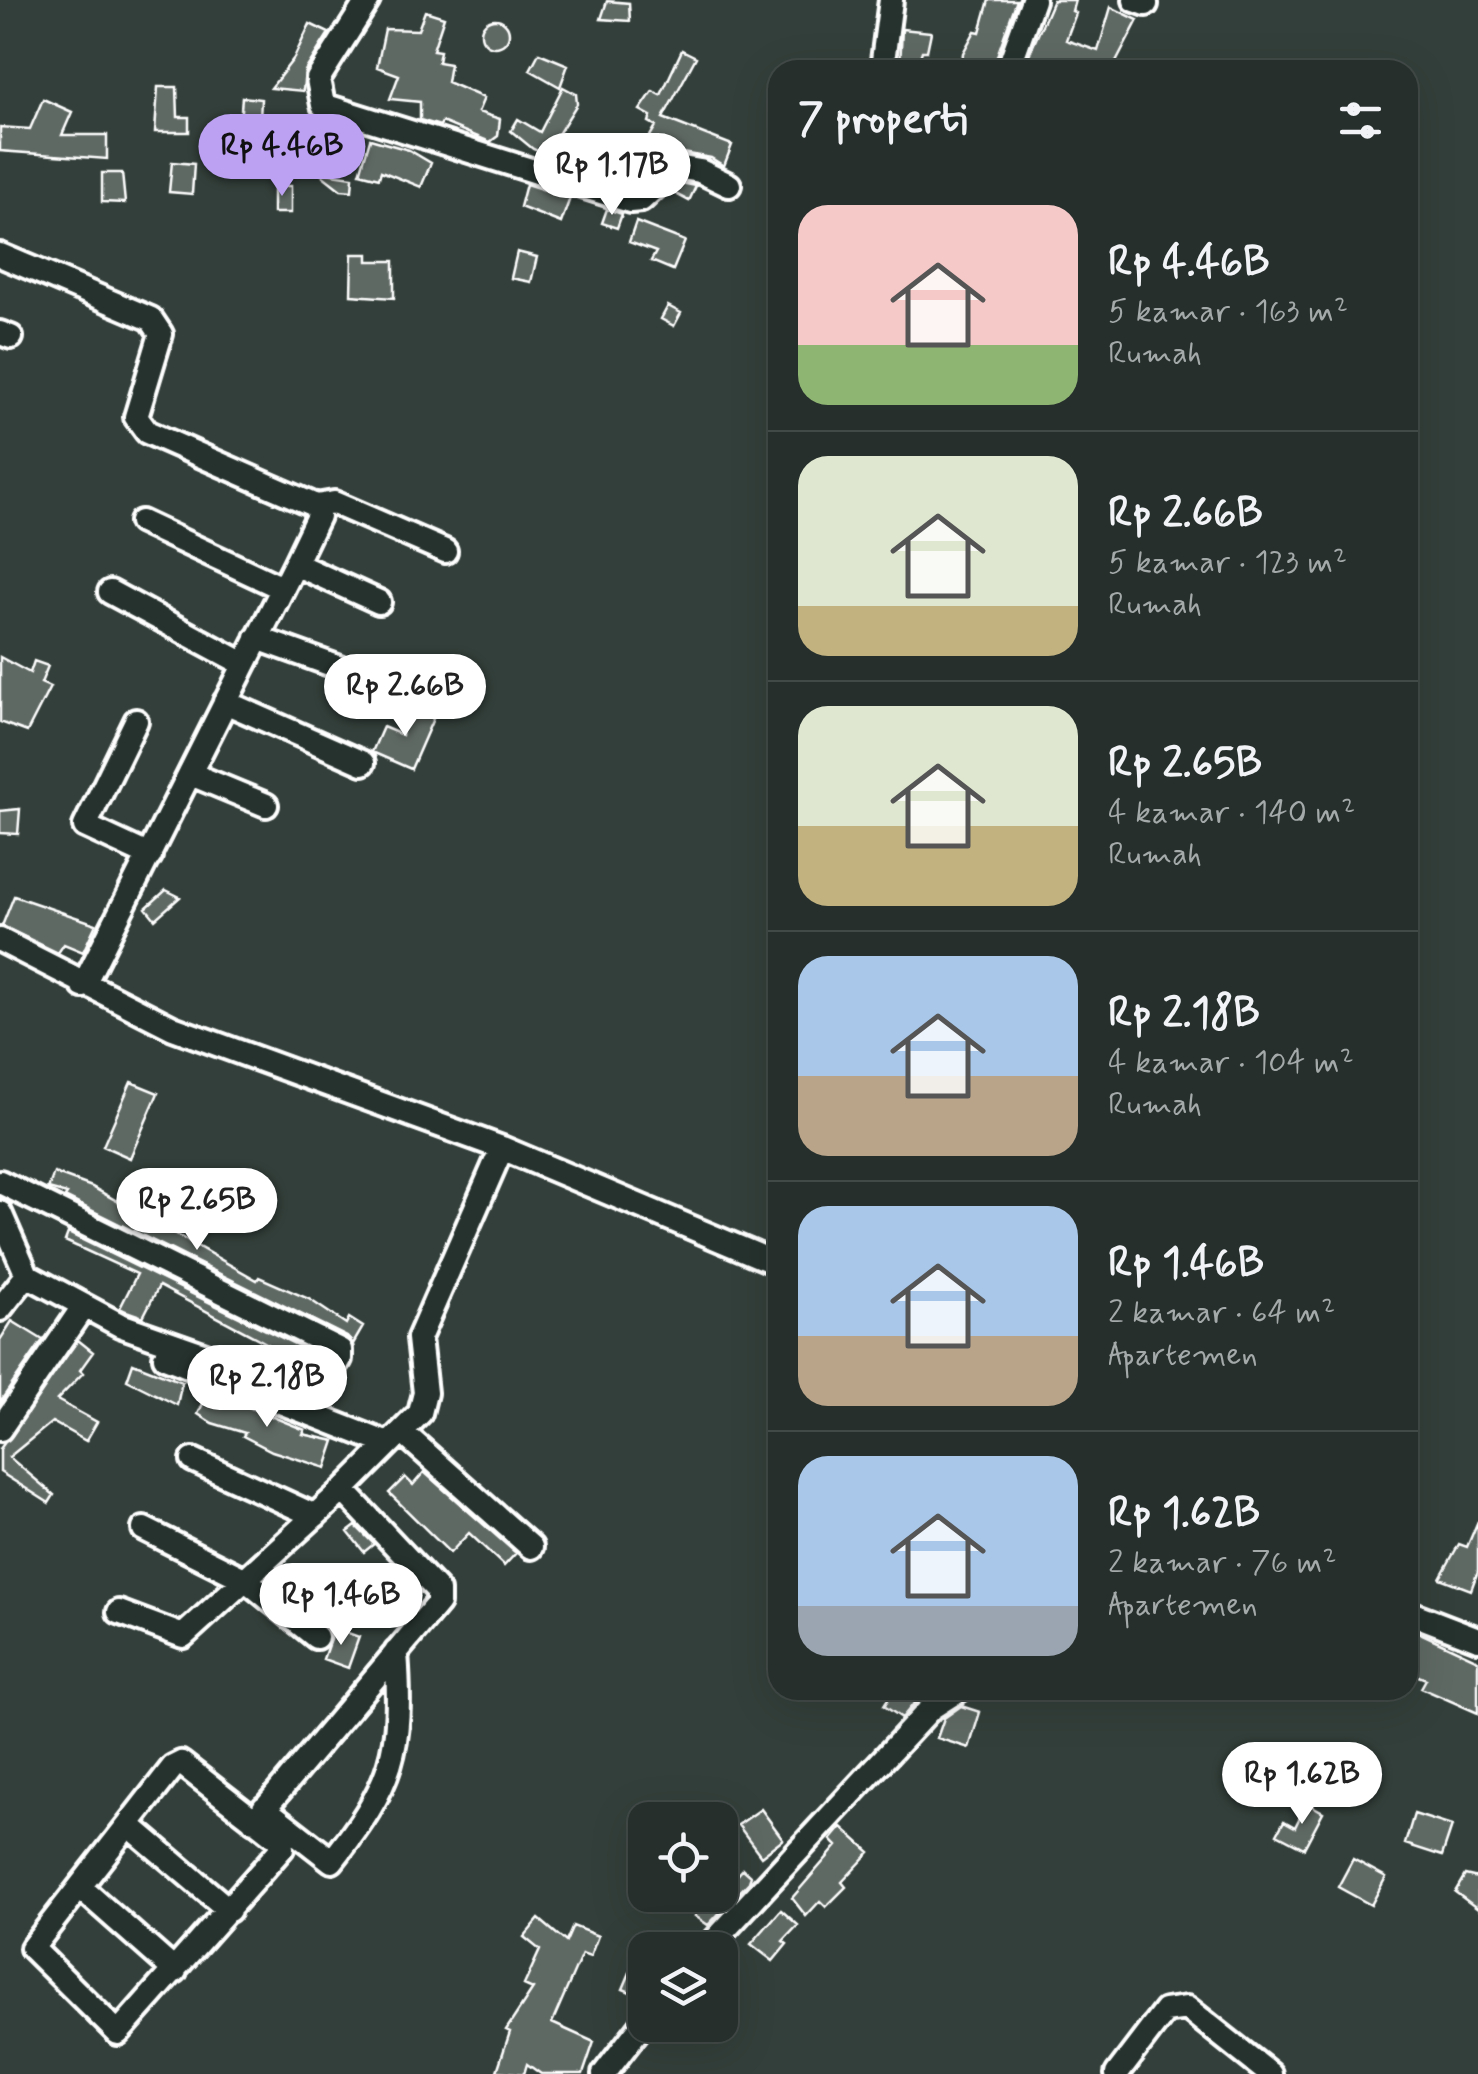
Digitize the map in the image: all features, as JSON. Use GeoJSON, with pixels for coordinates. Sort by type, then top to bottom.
{"type":"FeatureCollection","features":[{"type":"Feature","properties":{"kind":"street"},"geometry":{"type":"LineString","coordinates":[[368,0],[318,79],[322,105],[630,201],[641,200],[678,166],[729,185]]}},
{"type":"Feature","properties":{"kind":"street"},"geometry":{"type":"LineString","coordinates":[[887,60],[891,0]]}},
{"type":"Feature","properties":{"kind":"street"},"geometry":{"type":"LineString","coordinates":[[1012,60],[1033,0]]}},
{"type":"Feature","properties":{"kind":"street"},"geometry":{"type":"LineString","coordinates":[[0,255],[151,319],[157,326],[161,334],[136,418],[139,427],[316,506],[334,503],[445,551]]}},
{"type":"Feature","properties":{"kind":"street"},"geometry":{"type":"LineString","coordinates":[[83,986],[295,564],[318,516],[316,506]]}},
{"type":"Feature","properties":{"kind":"street"},"geometry":{"type":"LineString","coordinates":[[141,522],[282,588]]}},
{"type":"Feature","properties":{"kind":"street"},"geometry":{"type":"LineString","coordinates":[[295,564],[379,602]]}},
{"type":"Feature","properties":{"kind":"street"},"geometry":{"type":"LineString","coordinates":[[110,592],[244,664]]}},
{"type":"Feature","properties":{"kind":"street"},"geometry":{"type":"LineString","coordinates":[[257,638],[396,688]]}},
{"type":"Feature","properties":{"kind":"street"},"geometry":{"type":"LineString","coordinates":[[224,702],[363,764]]}},
{"type":"Feature","properties":{"kind":"street"},"geometry":{"type":"LineString","coordinates":[[136,721],[84,826],[150,856]]}},
{"type":"Feature","properties":{"kind":"street"},"geometry":{"type":"LineString","coordinates":[[191,774],[266,806]]}},
{"type":"Feature","properties":{"kind":"street"},"geometry":{"type":"LineString","coordinates":[[0,940],[83,986],[173,1028],[502,1148],[768,1260]]}},
{"type":"Feature","properties":{"kind":"street"},"geometry":{"type":"LineString","coordinates":[[119,1612],[182,1636],[395,1438],[423,1404],[419,1338],[502,1148]]}},
{"type":"Feature","properties":{"kind":"street"},"geometry":{"type":"LineString","coordinates":[[0,1182],[342,1354],[321,1390],[311,1392],[78,1313]]}},
{"type":"Feature","properties":{"kind":"street"},"geometry":{"type":"LineString","coordinates":[[0,1213],[26,1275],[78,1313],[395,1438],[531,1547]]}},
{"type":"Feature","properties":{"kind":"street"},"geometry":{"type":"LineString","coordinates":[[0,1309],[26,1275]]}},
{"type":"Feature","properties":{"kind":"street"},"geometry":{"type":"LineString","coordinates":[[0,1430],[78,1313]]}},
{"type":"Feature","properties":{"kind":"street"},"geometry":{"type":"LineString","coordinates":[[193,1460],[315,1516]]}},
{"type":"Feature","properties":{"kind":"street"},"geometry":{"type":"LineString","coordinates":[[259,1814],[438,1603],[438,1592],[343,1490]]}},
{"type":"Feature","properties":{"kind":"street"},"geometry":{"type":"LineString","coordinates":[[144,1529],[246,1580],[316,1636]]}},
{"type":"Feature","properties":{"kind":"street"},"geometry":{"type":"LineString","coordinates":[[1418,1616],[1478,1639]]}},
{"type":"Feature","properties":{"kind":"street"},"geometry":{"type":"LineString","coordinates":[[259,1814],[281,1841],[282,1848],[124,2032],[113,2031],[32,1952],[178,1763],[259,1814],[332,1861],[368,1815],[386,1775],[399,1715],[396,1652]]}},
{"type":"Feature","properties":{"kind":"street"},"geometry":{"type":"LineString","coordinates":[[722,1932],[768,1879],[944,1700]]}},
{"type":"Feature","properties":{"kind":"street"},"geometry":{"type":"LineString","coordinates":[[130,1826],[229,1910]]}},
{"type":"Feature","properties":{"kind":"street"},"geometry":{"type":"LineString","coordinates":[[80,1887],[174,1971]]}},
{"type":"Feature","properties":{"kind":"street"},"geometry":{"type":"LineString","coordinates":[[1117,2074],[1165,2011],[1187,2008],[1270,2074]]}},
{"type":"Feature","properties":{"kind":"street"},"geometry":{"type":"LineString","coordinates":[[604,2074],[629,2042]]}},
{"type":"Feature","properties":{"kind":"building"},"geometry":{"type":"Polygon","coordinates":[[[989,0],[1017,0],[996,60],[962,60],[975,31],[980,32],[989,0]]]}},
{"type":"Feature","properties":{"kind":"building"},"geometry":{"type":"Polygon","coordinates":[[[1053,0],[1075,0],[1072,11],[1076,13],[1066,40],[1098,51],[1111,7],[1138,20],[1117,60],[1039,60],[1029,55],[1053,0]]]}},
{"type":"Feature","properties":{"kind":"building"},"geometry":{"type":"Polygon","coordinates":[[[607,1],[629,3],[630,21],[601,19],[607,1]]]}},
{"type":"Feature","properties":{"kind":"building"},"geometry":{"type":"Polygon","coordinates":[[[425,11],[444,17],[433,50],[440,51],[438,62],[450,64],[447,82],[484,98],[478,112],[500,119],[498,136],[490,142],[442,122],[440,126],[420,120],[420,102],[390,99],[399,75],[377,67],[385,29],[418,30],[425,11]]]}},
{"type":"Feature","properties":{"kind":"building"},"geometry":{"type":"Polygon","coordinates":[[[495,19],[505,23],[509,33],[505,43],[495,47],[485,43],[481,33],[485,23],[495,19]]]}},
{"type":"Feature","properties":{"kind":"building"},"geometry":{"type":"Polygon","coordinates":[[[310,24],[329,33],[305,71],[303,91],[271,88],[294,58],[310,24]]]}},
{"type":"Feature","properties":{"kind":"building"},"geometry":{"type":"Polygon","coordinates":[[[902,29],[931,32],[927,51],[922,51],[919,60],[900,60],[902,29]]]}},
{"type":"Feature","properties":{"kind":"building"},"geometry":{"type":"Polygon","coordinates":[[[682,50],[696,57],[663,118],[732,145],[724,166],[711,158],[678,152],[650,171],[635,162],[656,126],[649,122],[651,116],[640,110],[653,91],[661,95],[682,50]]]}},
{"type":"Feature","properties":{"kind":"building"},"geometry":{"type":"Polygon","coordinates":[[[539,53],[568,65],[560,87],[530,70],[539,53]]]}},
{"type":"Feature","properties":{"kind":"building"},"geometry":{"type":"Polygon","coordinates":[[[158,87],[177,87],[178,117],[189,117],[189,132],[155,132],[158,87]]]}},
{"type":"Feature","properties":{"kind":"building"},"geometry":{"type":"Polygon","coordinates":[[[563,87],[576,94],[577,104],[555,139],[592,157],[584,171],[533,149],[511,131],[518,119],[540,132],[563,87]]]}},
{"type":"Feature","properties":{"kind":"building"},"geometry":{"type":"Polygon","coordinates":[[[242,97],[261,99],[260,121],[302,132],[305,122],[327,122],[329,163],[307,164],[271,138],[269,153],[234,149],[234,155],[206,156],[205,131],[216,131],[218,125],[240,124],[242,97]]]}},
{"type":"Feature","properties":{"kind":"building"},"geometry":{"type":"Polygon","coordinates":[[[43,99],[72,112],[62,135],[107,135],[107,159],[0,151],[0,127],[30,129],[43,99]]]}},
{"type":"Feature","properties":{"kind":"building"},"geometry":{"type":"Polygon","coordinates":[[[370,139],[409,150],[431,163],[421,187],[381,171],[379,178],[360,173],[370,139]]]}},
{"type":"Feature","properties":{"kind":"building"},"geometry":{"type":"Polygon","coordinates":[[[172,162],[194,164],[192,194],[169,192],[172,162]]]}},
{"type":"Feature","properties":{"kind":"building"},"geometry":{"type":"Polygon","coordinates":[[[318,172],[353,177],[352,191],[341,190],[318,172]]]}},
{"type":"Feature","properties":{"kind":"building"},"geometry":{"type":"Polygon","coordinates":[[[102,173],[122,173],[125,203],[102,202],[102,173]]]}},
{"type":"Feature","properties":{"kind":"building"},"geometry":{"type":"Polygon","coordinates":[[[681,183],[696,186],[689,201],[672,192],[681,183]]]}},
{"type":"Feature","properties":{"kind":"building"},"geometry":{"type":"Polygon","coordinates":[[[526,184],[570,198],[561,223],[520,207],[526,184]]]}},
{"type":"Feature","properties":{"kind":"building"},"geometry":{"type":"Polygon","coordinates":[[[273,186],[291,186],[291,213],[273,213],[273,186]]]}},
{"type":"Feature","properties":{"kind":"building"},"geometry":{"type":"Polygon","coordinates":[[[607,209],[622,214],[617,228],[602,223],[607,209]]]}},
{"type":"Feature","properties":{"kind":"building"},"geometry":{"type":"Polygon","coordinates":[[[636,222],[685,241],[673,270],[651,261],[656,252],[629,242],[636,222]]]}},
{"type":"Feature","properties":{"kind":"building"},"geometry":{"type":"Polygon","coordinates":[[[517,252],[537,257],[531,282],[511,278],[517,252]]]}},
{"type":"Feature","properties":{"kind":"building"},"geometry":{"type":"Polygon","coordinates":[[[352,254],[368,254],[368,261],[394,261],[394,298],[351,295],[352,254]]]}},
{"type":"Feature","properties":{"kind":"building"},"geometry":{"type":"Polygon","coordinates":[[[668,306],[681,313],[674,326],[661,319],[668,306]]]}},
{"type":"Feature","properties":{"kind":"building"},"geometry":{"type":"Polygon","coordinates":[[[0,657],[30,673],[34,661],[48,666],[41,683],[50,687],[27,732],[0,722],[0,657]]]}},
{"type":"Feature","properties":{"kind":"building"},"geometry":{"type":"Polygon","coordinates":[[[405,711],[435,714],[411,769],[372,752],[383,727],[402,735],[405,711]]]}},
{"type":"Feature","properties":{"kind":"building"},"geometry":{"type":"Polygon","coordinates":[[[20,809],[18,834],[0,833],[0,811],[20,809]]]}},
{"type":"Feature","properties":{"kind":"building"},"geometry":{"type":"Polygon","coordinates":[[[166,890],[180,897],[155,919],[146,908],[166,890]]]}},
{"type":"Feature","properties":{"kind":"building"},"geometry":{"type":"Polygon","coordinates":[[[14,896],[96,924],[83,952],[64,944],[58,953],[2,926],[14,896]]]}},
{"type":"Feature","properties":{"kind":"building"},"geometry":{"type":"Polygon","coordinates":[[[131,1082],[158,1093],[130,1158],[103,1146],[131,1082]]]}},
{"type":"Feature","properties":{"kind":"building"},"geometry":{"type":"Polygon","coordinates":[[[54,1173],[92,1187],[257,1280],[259,1277],[309,1299],[346,1324],[349,1318],[363,1327],[353,1344],[347,1337],[65,1197],[67,1194],[48,1189],[54,1173]]]}},
{"type":"Feature","properties":{"kind":"building"},"geometry":{"type":"Polygon","coordinates":[[[68,1233],[323,1358],[312,1376],[261,1358],[268,1344],[159,1286],[143,1317],[126,1311],[120,1308],[137,1274],[65,1241],[68,1233]]]}},
{"type":"Feature","properties":{"kind":"building"},"geometry":{"type":"Polygon","coordinates":[[[12,1321],[43,1340],[0,1402],[0,1340],[12,1321]]]}},
{"type":"Feature","properties":{"kind":"building"},"geometry":{"type":"Polygon","coordinates":[[[78,1340],[93,1352],[80,1370],[83,1373],[57,1400],[97,1422],[86,1441],[52,1422],[9,1457],[54,1495],[49,1503],[0,1472],[0,1449],[78,1340]]]}},
{"type":"Feature","properties":{"kind":"building"},"geometry":{"type":"Polygon","coordinates":[[[133,1363],[182,1382],[177,1405],[127,1380],[133,1363]]]}},
{"type":"Feature","properties":{"kind":"building"},"geometry":{"type":"Polygon","coordinates":[[[209,1391],[305,1430],[303,1434],[335,1441],[326,1468],[272,1451],[243,1436],[245,1433],[212,1423],[198,1414],[209,1391]]]}},
{"type":"Feature","properties":{"kind":"building"},"geometry":{"type":"Polygon","coordinates":[[[424,1472],[516,1553],[504,1566],[469,1533],[450,1553],[389,1493],[405,1477],[413,1485],[424,1472]]]}},
{"type":"Feature","properties":{"kind":"building"},"geometry":{"type":"Polygon","coordinates":[[[1478,1521],[1478,1571],[1471,1590],[1440,1578],[1459,1544],[1467,1547],[1478,1521]]]}},
{"type":"Feature","properties":{"kind":"building"},"geometry":{"type":"Polygon","coordinates":[[[356,1526],[374,1544],[364,1552],[348,1532],[356,1526]]]}},
{"type":"Feature","properties":{"kind":"building"},"geometry":{"type":"Polygon","coordinates":[[[334,1628],[359,1637],[348,1668],[323,1659],[334,1628]]]}},
{"type":"Feature","properties":{"kind":"building"},"geometry":{"type":"Polygon","coordinates":[[[1418,1632],[1478,1660],[1478,1713],[1421,1688],[1426,1679],[1418,1676],[1418,1632]]]}},
{"type":"Feature","properties":{"kind":"building"},"geometry":{"type":"Polygon","coordinates":[[[888,1700],[917,1700],[902,1718],[884,1706],[888,1700]]]}},
{"type":"Feature","properties":{"kind":"building"},"geometry":{"type":"Polygon","coordinates":[[[961,1706],[980,1712],[969,1748],[937,1738],[944,1718],[961,1706]]]}},
{"type":"Feature","properties":{"kind":"building"},"geometry":{"type":"Polygon","coordinates":[[[1307,1803],[1323,1812],[1304,1848],[1277,1834],[1284,1821],[1295,1827],[1307,1803]]]}},
{"type":"Feature","properties":{"kind":"building"},"geometry":{"type":"Polygon","coordinates":[[[761,1809],[783,1839],[761,1856],[738,1825],[761,1809]]]}},
{"type":"Feature","properties":{"kind":"building"},"geometry":{"type":"Polygon","coordinates":[[[1414,1814],[1452,1826],[1442,1856],[1405,1844],[1414,1814]]]}},
{"type":"Feature","properties":{"kind":"building"},"geometry":{"type":"Polygon","coordinates":[[[842,1827],[870,1852],[842,1882],[846,1887],[826,1907],[820,1901],[806,1916],[792,1898],[837,1846],[831,1840],[842,1827]]]}},
{"type":"Feature","properties":{"kind":"building"},"geometry":{"type":"Polygon","coordinates":[[[1353,1859],[1386,1877],[1371,1905],[1338,1887],[1353,1859]]]}},
{"type":"Feature","properties":{"kind":"building"},"geometry":{"type":"Polygon","coordinates":[[[743,1869],[751,1876],[738,1894],[738,1875],[743,1869]]]}},
{"type":"Feature","properties":{"kind":"building"},"geometry":{"type":"Polygon","coordinates":[[[1465,1875],[1478,1878],[1478,1909],[1455,1892],[1465,1875]]]}},
{"type":"Feature","properties":{"kind":"building"},"geometry":{"type":"Polygon","coordinates":[[[781,1910],[798,1925],[783,1941],[787,1944],[773,1961],[751,1944],[781,1910]]]}},
{"type":"Feature","properties":{"kind":"building"},"geometry":{"type":"Polygon","coordinates":[[[698,1912],[720,1912],[708,1925],[695,1916],[698,1912]]]}},
{"type":"Feature","properties":{"kind":"building"},"geometry":{"type":"Polygon","coordinates":[[[539,1919],[566,1942],[573,1926],[598,1936],[590,1957],[582,1954],[552,2023],[594,2042],[583,2074],[541,2074],[527,2064],[524,2074],[497,2071],[510,2032],[506,2030],[533,1989],[524,1985],[540,1950],[524,1937],[539,1919]]]}}]}
